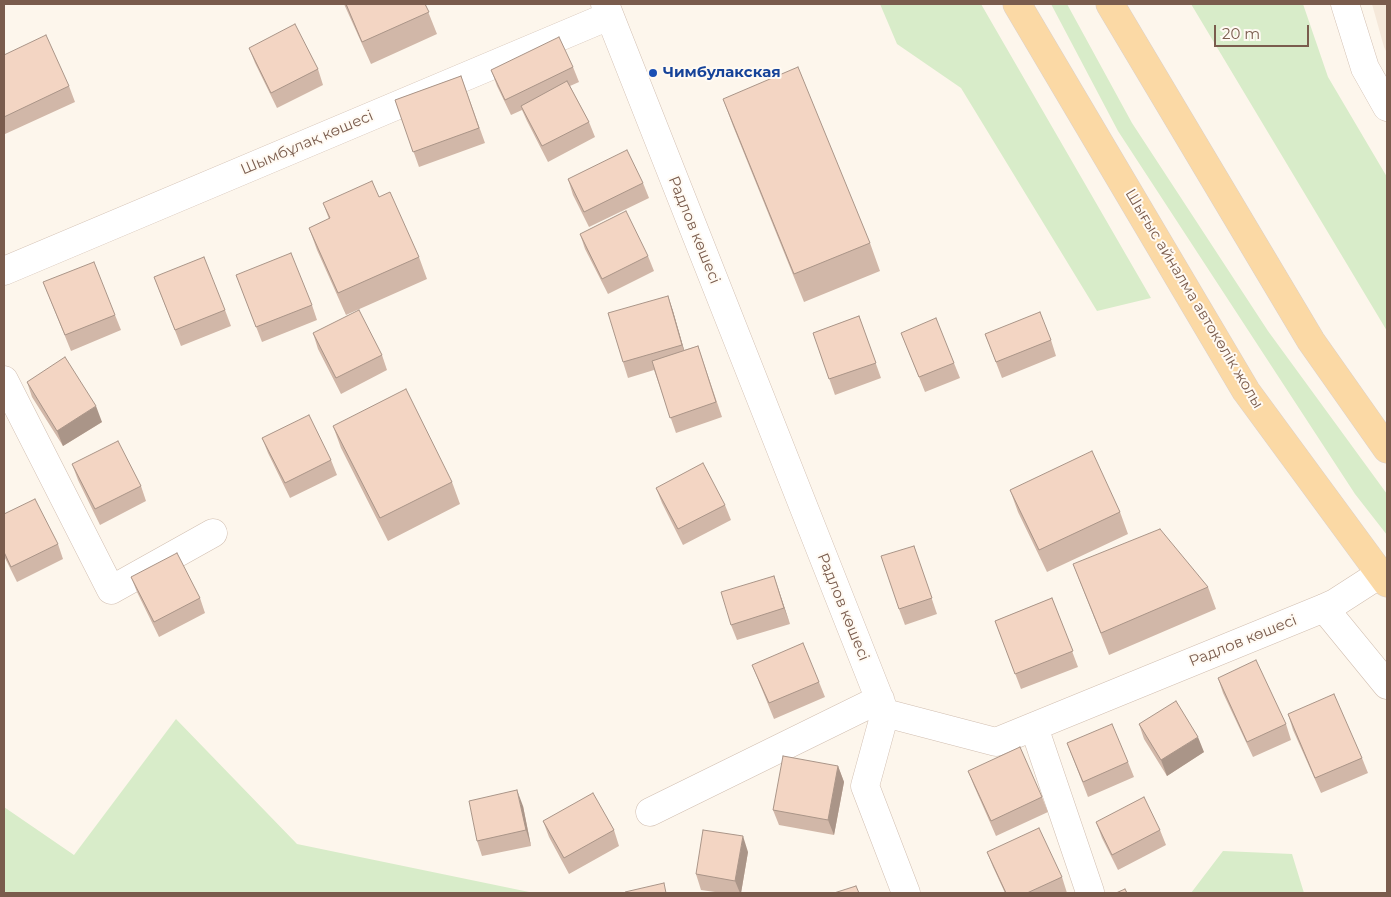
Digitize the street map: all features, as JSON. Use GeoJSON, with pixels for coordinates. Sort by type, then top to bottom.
{"type":"FeatureCollection","features":[{"type":"Feature","properties":{"kind":"main road","name":"Шығыс айналма автокөлік жолы"},"geometry":{"type":"LineString","coordinates":[[1017,4],[1246,391],[1383,579]]}},
{"type":"Feature","properties":{"kind":"main road"},"geometry":{"type":"LineString","coordinates":[[1110,4],[1311,341],[1387,450]]}},
{"type":"Feature","properties":{"kind":"street"},"geometry":{"type":"LineString","coordinates":[[1345,4],[1365,68],[1387,107]]}},
{"type":"Feature","properties":{"kind":"street","name":"Радлов көшесі"},"geometry":{"type":"LineString","coordinates":[[607,10],[883,706],[996,742],[1324,608],[1383,579]]}},
{"type":"Feature","properties":{"kind":"street","name":"Шымбұлақ көшесі"},"geometry":{"type":"LineString","coordinates":[[4,271],[607,10]]}},
{"type":"Feature","properties":{"kind":"street"},"geometry":{"type":"LineString","coordinates":[[4,380],[111,590],[213,533]]}},
{"type":"Feature","properties":{"kind":"street"},"geometry":{"type":"LineString","coordinates":[[1324,608],[1387,685]]}},
{"type":"Feature","properties":{"kind":"street"},"geometry":{"type":"LineString","coordinates":[[650,812],[883,706]]}},
{"type":"Feature","properties":{"kind":"street"},"geometry":{"type":"LineString","coordinates":[[883,706],[865,786],[906,893]]}},
{"type":"Feature","properties":{"kind":"street"},"geometry":{"type":"LineString","coordinates":[[1034,727],[1090,892]]}},
{"type":"Feature","properties":{"kind":"shaded area"},"geometry":{"type":"Polygon","coordinates":[[[1372,4],[1387,4],[1387,53],[1384,47],[1372,4]]]}},
{"type":"Feature","properties":{"kind":"green space"},"geometry":{"type":"Polygon","coordinates":[[[880,4],[981,4],[1151,298],[1097,311],[961,88],[897,44],[880,4]]]}},
{"type":"Feature","properties":{"kind":"green space"},"geometry":{"type":"Polygon","coordinates":[[[1051,4],[1067,4],[1132,123],[1268,331],[1387,494],[1387,535],[1355,494],[1118,131],[1051,4]]]}},
{"type":"Feature","properties":{"kind":"green space"},"geometry":{"type":"Polygon","coordinates":[[[1191,4],[1303,4],[1328,77],[1387,177],[1387,331],[1191,4]]]}},
{"type":"Feature","properties":{"kind":"green space"},"geometry":{"type":"Polygon","coordinates":[[[176,719],[297,844],[534,893],[4,893],[4,807],[74,855],[176,719]]]}},
{"type":"Feature","properties":{"kind":"green space"},"geometry":{"type":"Polygon","coordinates":[[[1223,851],[1292,854],[1304,893],[1191,893],[1223,851]]]}},
{"type":"Feature","properties":{"kind":"building"},"geometry":{"type":"Polygon","coordinates":[[[346,4],[425,4],[429,12],[362,42],[346,4]]]}},
{"type":"Feature","properties":{"kind":"building"},"geometry":{"type":"Polygon","coordinates":[[[295,24],[318,69],[271,93],[249,48],[295,24]]]}},
{"type":"Feature","properties":{"kind":"building"},"geometry":{"type":"Polygon","coordinates":[[[46,35],[69,86],[4,117],[4,55],[46,35]]]}},
{"type":"Feature","properties":{"kind":"building"},"geometry":{"type":"Polygon","coordinates":[[[559,37],[573,67],[505,100],[491,70],[559,37]]]}},
{"type":"Feature","properties":{"kind":"building"},"geometry":{"type":"Polygon","coordinates":[[[798,67],[870,243],[794,274],[723,99],[798,67]]]}},
{"type":"Feature","properties":{"kind":"building"},"geometry":{"type":"Polygon","coordinates":[[[461,76],[479,128],[413,152],[395,100],[461,76]]]}},
{"type":"Feature","properties":{"kind":"building"},"geometry":{"type":"Polygon","coordinates":[[[567,81],[589,122],[542,146],[521,106],[567,81]]]}},
{"type":"Feature","properties":{"kind":"building"},"geometry":{"type":"Polygon","coordinates":[[[627,150],[643,183],[584,212],[568,179],[627,150]]]}},
{"type":"Feature","properties":{"kind":"building"},"geometry":{"type":"Polygon","coordinates":[[[372,181],[379,197],[390,192],[419,257],[338,293],[309,228],[330,218],[323,203],[372,181]]]}},
{"type":"Feature","properties":{"kind":"building"},"geometry":{"type":"Polygon","coordinates":[[[626,211],[648,256],[602,279],[580,234],[626,211]]]}},
{"type":"Feature","properties":{"kind":"building"},"geometry":{"type":"Polygon","coordinates":[[[291,253],[312,305],[256,327],[236,275],[291,253]]]}},
{"type":"Feature","properties":{"kind":"building"},"geometry":{"type":"Polygon","coordinates":[[[204,257],[225,310],[175,330],[154,277],[204,257]]]}},
{"type":"Feature","properties":{"kind":"building"},"geometry":{"type":"Polygon","coordinates":[[[94,262],[115,315],[65,335],[43,282],[94,262]]]}},
{"type":"Feature","properties":{"kind":"building"},"geometry":{"type":"Polygon","coordinates":[[[668,296],[682,345],[623,362],[608,313],[668,296]]]}},
{"type":"Feature","properties":{"kind":"building"},"geometry":{"type":"Polygon","coordinates":[[[359,310],[382,355],[336,378],[313,333],[359,310]]]}},
{"type":"Feature","properties":{"kind":"building"},"geometry":{"type":"Polygon","coordinates":[[[1040,312],[1051,340],[996,362],[985,334],[1040,312]]]}},
{"type":"Feature","properties":{"kind":"building"},"geometry":{"type":"Polygon","coordinates":[[[859,316],[876,363],[829,379],[813,333],[859,316]]]}},
{"type":"Feature","properties":{"kind":"building"},"geometry":{"type":"Polygon","coordinates":[[[936,318],[954,363],[919,377],[901,333],[936,318]]]}},
{"type":"Feature","properties":{"kind":"building"},"geometry":{"type":"Polygon","coordinates":[[[698,346],[716,402],[670,418],[652,361],[698,346]]]}},
{"type":"Feature","properties":{"kind":"building"},"geometry":{"type":"Polygon","coordinates":[[[65,357],[96,406],[57,431],[27,382],[65,357]]]}},
{"type":"Feature","properties":{"kind":"building"},"geometry":{"type":"Polygon","coordinates":[[[406,389],[452,482],[380,518],[333,426],[406,389]]]}},
{"type":"Feature","properties":{"kind":"building"},"geometry":{"type":"Polygon","coordinates":[[[309,415],[331,460],[285,483],[262,438],[309,415]]]}},
{"type":"Feature","properties":{"kind":"building"},"geometry":{"type":"Polygon","coordinates":[[[118,441],[141,486],[95,509],[72,464],[118,441]]]}},
{"type":"Feature","properties":{"kind":"building"},"geometry":{"type":"Polygon","coordinates":[[[1092,451],[1120,512],[1039,550],[1010,490],[1092,451]]]}},
{"type":"Feature","properties":{"kind":"building"},"geometry":{"type":"Polygon","coordinates":[[[703,463],[725,505],[678,529],[656,488],[703,463]]]}},
{"type":"Feature","properties":{"kind":"building"},"geometry":{"type":"Polygon","coordinates":[[[35,499],[58,544],[11,567],[4,552],[4,514],[35,499]]]}},
{"type":"Feature","properties":{"kind":"building"},"geometry":{"type":"Polygon","coordinates":[[[1160,529],[1208,587],[1101,633],[1073,564],[1160,529]]]}},
{"type":"Feature","properties":{"kind":"building"},"geometry":{"type":"Polygon","coordinates":[[[914,546],[932,598],[899,609],[881,556],[914,546]]]}},
{"type":"Feature","properties":{"kind":"building"},"geometry":{"type":"Polygon","coordinates":[[[177,553],[200,598],[154,622],[131,577],[177,553]]]}},
{"type":"Feature","properties":{"kind":"building"},"geometry":{"type":"Polygon","coordinates":[[[774,576],[784,608],[731,625],[721,592],[774,576]]]}},
{"type":"Feature","properties":{"kind":"building"},"geometry":{"type":"Polygon","coordinates":[[[1052,598],[1073,651],[1015,674],[995,621],[1052,598]]]}},
{"type":"Feature","properties":{"kind":"building"},"geometry":{"type":"Polygon","coordinates":[[[803,643],[819,682],[769,703],[752,665],[803,643]]]}},
{"type":"Feature","properties":{"kind":"building"},"geometry":{"type":"Polygon","coordinates":[[[1256,660],[1286,724],[1247,742],[1218,678],[1256,660]]]}},
{"type":"Feature","properties":{"kind":"building"},"geometry":{"type":"Polygon","coordinates":[[[1334,694],[1362,758],[1315,778],[1288,714],[1334,694]]]}},
{"type":"Feature","properties":{"kind":"building"},"geometry":{"type":"Polygon","coordinates":[[[1176,701],[1198,737],[1161,760],[1139,724],[1176,701]]]}},
{"type":"Feature","properties":{"kind":"building"},"geometry":{"type":"Polygon","coordinates":[[[1112,724],[1128,762],[1083,782],[1067,743],[1112,724]]]}},
{"type":"Feature","properties":{"kind":"building"},"geometry":{"type":"Polygon","coordinates":[[[1020,747],[1042,797],[991,821],[968,771],[1020,747]]]}},
{"type":"Feature","properties":{"kind":"building"},"geometry":{"type":"Polygon","coordinates":[[[783,756],[838,766],[828,820],[773,810],[783,756]]]}},
{"type":"Feature","properties":{"kind":"building"},"geometry":{"type":"Polygon","coordinates":[[[517,790],[526,830],[477,841],[469,801],[517,790]]]}},
{"type":"Feature","properties":{"kind":"building"},"geometry":{"type":"Polygon","coordinates":[[[593,793],[614,830],[564,858],[543,821],[593,793]]]}},
{"type":"Feature","properties":{"kind":"building"},"geometry":{"type":"Polygon","coordinates":[[[1144,797],[1160,830],[1112,855],[1096,822],[1144,797]]]}},
{"type":"Feature","properties":{"kind":"building"},"geometry":{"type":"Polygon","coordinates":[[[1039,828],[1062,877],[1027,893],[1006,893],[987,852],[1039,828]]]}},
{"type":"Feature","properties":{"kind":"building"},"geometry":{"type":"Polygon","coordinates":[[[703,830],[743,836],[735,881],[696,874],[703,830]]]}},
{"type":"Feature","properties":{"kind":"building"},"geometry":{"type":"Polygon","coordinates":[[[664,883],[666,893],[625,893],[625,892],[664,883]]]}},
{"type":"Feature","properties":{"kind":"building"},"geometry":{"type":"Polygon","coordinates":[[[856,886],[859,893],[834,893],[856,886]]]}},
{"type":"Feature","properties":{"kind":"building"},"geometry":{"type":"Polygon","coordinates":[[[1125,889],[1127,893],[1116,893],[1125,889]]]}},
{"type":"Feature","properties":{"kind":"place","name":"Чимбулакская"},"geometry":{"type":"Point","coordinates":[653,73]}}]}
